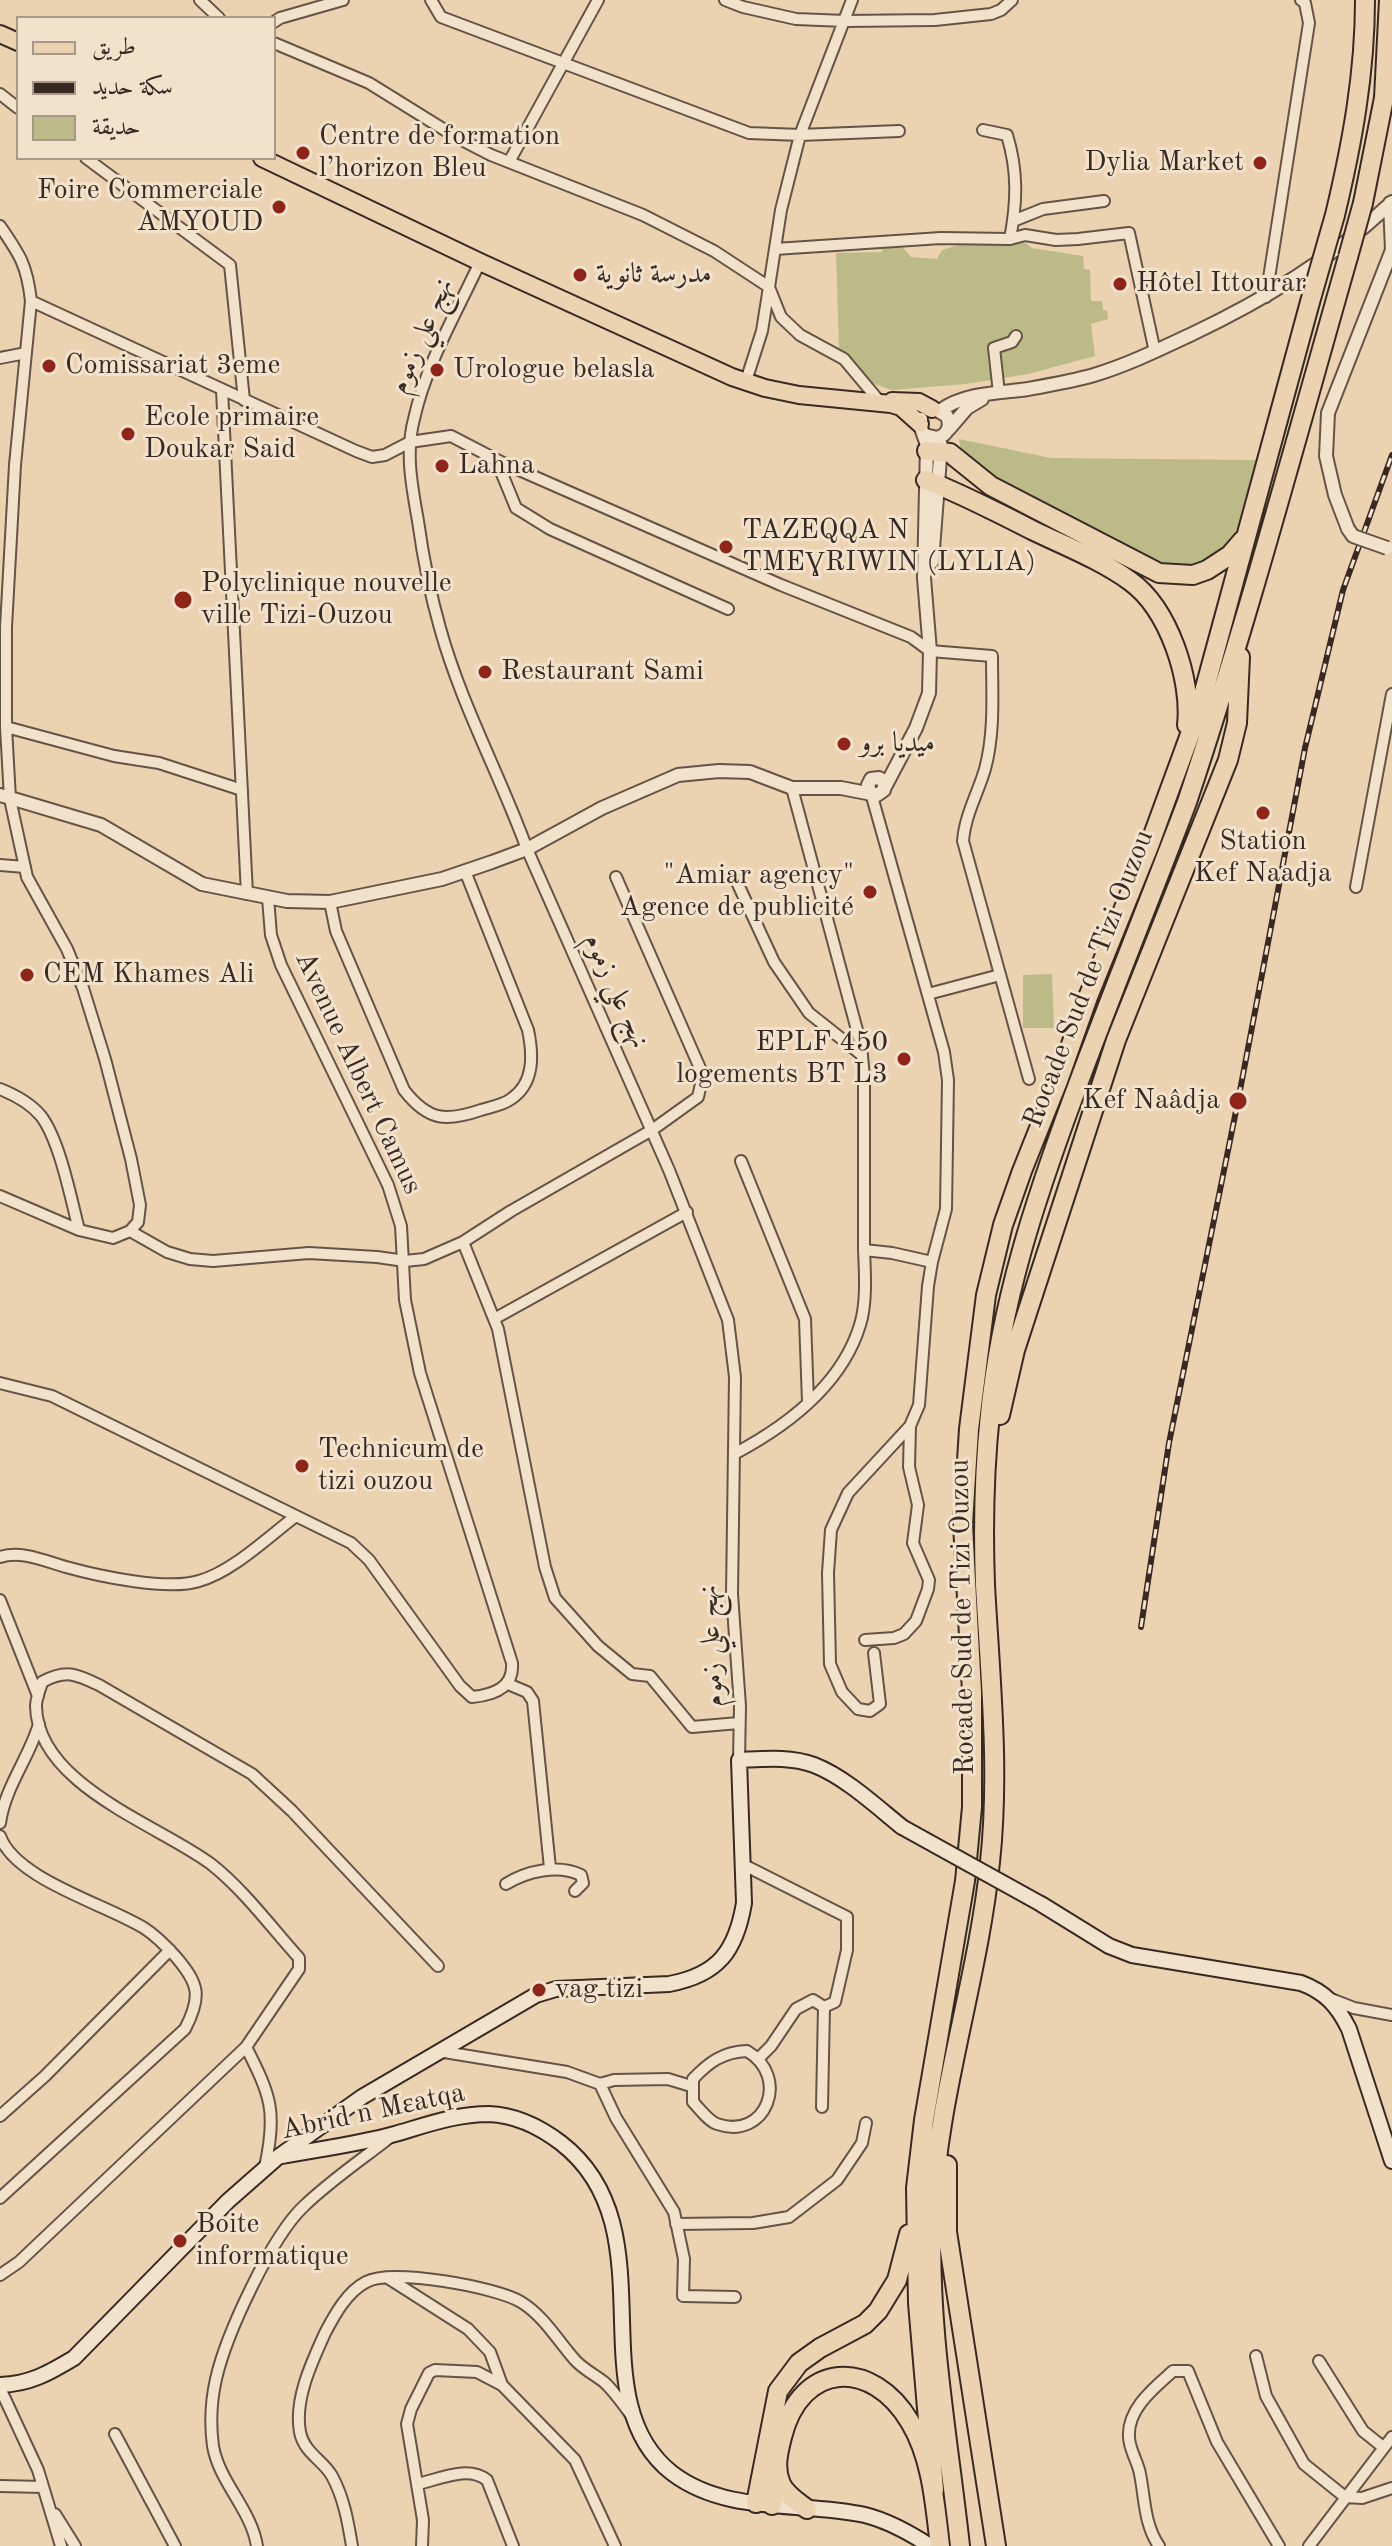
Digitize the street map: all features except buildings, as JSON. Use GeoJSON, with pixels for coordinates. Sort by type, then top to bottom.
{"type":"FeatureCollection","features":[{"type":"Feature","properties":{"kind":"highway","name":"Rocade Sud de Tizi Ouzou"},"geometry":{"type":"LineString","coordinates":[[916,2188],[924,2120],[965,1881],[972,1807],[972,1692],[963,1524],[969,1429],[986,1295],[1003,1225],[1022,1171],[1199,710],[1335,215],[1361,86],[1365,0]]}},
{"type":"Feature","properties":{"kind":"highway"},"geometry":{"type":"LineString","coordinates":[[1384,98],[1389,0]]}},
{"type":"Feature","properties":{"kind":"highway"},"geometry":{"type":"LineString","coordinates":[[1384,98],[1392,74]]}},
{"type":"Feature","properties":{"kind":"highway","name":"Rocade Sud de Tizi Ouzou"},"geometry":{"type":"LineString","coordinates":[[960,2546],[938,2351],[932,2214],[947,2098],[990,1864],[993,1707],[985,1580],[986,1486],[995,1369],[1008,1297],[1038,1191],[1187,802],[1241,634],[1363,203],[1384,98]]}},
{"type":"Feature","properties":{"kind":"highway"},"geometry":{"type":"LineString","coordinates":[[934,437],[966,468],[998,491],[1159,573],[1193,575],[1207,570],[1230,555],[1247,535]]}},
{"type":"Feature","properties":{"kind":"highway"},"geometry":{"type":"LineString","coordinates":[[931,482],[1099,562],[1133,583],[1155,609],[1178,651],[1189,713],[1184,753]]}},
{"type":"Feature","properties":{"kind":"highway"},"geometry":{"type":"LineString","coordinates":[[986,1486],[1015,1350],[1116,1040],[1228,760],[1237,723],[1241,634]]}},
{"type":"Feature","properties":{"kind":"highway"},"geometry":{"type":"LineString","coordinates":[[947,2098],[947,2232],[996,2546]]}},
{"type":"Feature","properties":{"kind":"highway"},"geometry":{"type":"LineString","coordinates":[[916,2188],[918,2303],[940,2546]]}},
{"type":"Feature","properties":{"kind":"highway"},"geometry":{"type":"LineString","coordinates":[[764,2504],[778,2391],[799,2363],[865,2324],[888,2297],[905,2253],[916,2188]]}},
{"type":"Feature","properties":{"kind":"highway"},"geometry":{"type":"LineString","coordinates":[[764,2504],[791,2409],[803,2393],[822,2380],[851,2377],[870,2383],[891,2398],[911,2423],[934,2490]]}},
{"type":"Feature","properties":{"kind":"highway"},"geometry":{"type":"LineString","coordinates":[[776,2469],[787,2493],[807,2509]]}},
{"type":"Feature","properties":{"kind":"main road"},"geometry":{"type":"LineString","coordinates":[[266,160],[480,262],[746,381],[799,395],[919,402],[936,410]]}},
{"type":"Feature","properties":{"kind":"main road"},"geometry":{"type":"LineString","coordinates":[[880,402],[901,407],[934,437]]}},
{"type":"Feature","properties":{"kind":"main road"},"geometry":{"type":"LineString","coordinates":[[278,2157],[362,2097],[536,1995],[556,1989],[669,1984],[687,1981],[707,1972],[732,1945],[740,1926],[744,1903],[739,1760],[776,1758],[814,1765],[858,1791],[902,1827],[1041,1904],[1109,1946],[1132,1955],[1301,1983],[1316,1989],[1331,1999],[1349,2029],[1392,2161]]}},
{"type":"Feature","properties":{"kind":"main road","name":"Abrid n Mɛatqa"},"geometry":{"type":"LineString","coordinates":[[0,2386],[24,2384],[74,2358],[228,2201],[278,2157],[395,2134],[462,2115],[492,2114],[522,2120],[549,2134],[575,2154],[610,2208],[617,2239],[632,2416],[646,2444],[672,2473],[718,2496],[862,2515],[885,2521],[930,2546]]}},
{"type":"Feature","properties":{"kind":"street"},"geometry":{"type":"LineString","coordinates":[[200,0],[217,16]]}},
{"type":"Feature","properties":{"kind":"street"},"geometry":{"type":"LineString","coordinates":[[276,21],[343,0]]}},
{"type":"Feature","properties":{"kind":"street"},"geometry":{"type":"LineString","coordinates":[[431,0],[441,17],[749,133],[800,135],[899,131]]}},
{"type":"Feature","properties":{"kind":"street"},"geometry":{"type":"LineString","coordinates":[[509,162],[598,0]]}},
{"type":"Feature","properties":{"kind":"street"},"geometry":{"type":"LineString","coordinates":[[725,0],[796,19],[845,21],[935,20],[991,14],[1012,0]]}},
{"type":"Feature","properties":{"kind":"street"},"geometry":{"type":"LineString","coordinates":[[746,381],[762,331],[781,210],[800,135],[852,0]]}},
{"type":"Feature","properties":{"kind":"street"},"geometry":{"type":"LineString","coordinates":[[1266,297],[1309,23],[1305,3],[1301,0]]}},
{"type":"Feature","properties":{"kind":"street"},"geometry":{"type":"LineString","coordinates":[[276,44],[369,83],[456,137],[509,162],[643,215],[714,251],[769,287],[781,317],[800,335],[844,359],[880,402]]}},
{"type":"Feature","properties":{"kind":"street"},"geometry":{"type":"LineString","coordinates":[[0,94],[16,106]]}},
{"type":"Feature","properties":{"kind":"street"},"geometry":{"type":"LineString","coordinates":[[983,130],[1007,135],[1015,160],[1010,239]]}},
{"type":"Feature","properties":{"kind":"street"},"geometry":{"type":"LineString","coordinates":[[89,160],[230,265],[244,400]]}},
{"type":"Feature","properties":{"kind":"street"},"geometry":{"type":"LineString","coordinates":[[1013,221],[1043,209],[1104,201]]}},
{"type":"Feature","properties":{"kind":"street"},"geometry":{"type":"LineString","coordinates":[[874,1653],[880,1704],[870,1711],[858,1709],[842,1692],[830,1664],[828,1573],[831,1530],[848,1493],[910,1426],[919,1405],[928,1286],[946,1209],[948,1080],[944,1052],[879,829],[875,787],[898,760],[916,728],[929,693],[930,651],[924,578],[934,437],[925,413],[954,401],[1093,375],[1155,352],[1266,297],[1340,247],[1391,202]]}},
{"type":"Feature","properties":{"kind":"street"},"geometry":{"type":"LineString","coordinates":[[1389,548],[1353,536],[1348,529],[1335,495],[1326,456],[1328,413],[1392,250],[1391,202]]}},
{"type":"Feature","properties":{"kind":"street"},"geometry":{"type":"LineString","coordinates":[[0,226],[28,273],[31,301],[15,465],[6,627],[5,797],[27,877],[72,962],[105,1059],[131,1159],[140,1205],[138,1222],[130,1231],[113,1238],[79,1230],[0,1196]]}},
{"type":"Feature","properties":{"kind":"street"},"geometry":{"type":"LineString","coordinates":[[775,249],[941,238],[1010,239],[1025,235],[1056,240],[1129,233],[1155,352]]}},
{"type":"Feature","properties":{"kind":"street","name":"نهج علي زموم"},"geometry":{"type":"LineString","coordinates":[[480,262],[427,378],[414,418],[410,442],[411,479],[422,547],[440,629],[461,690],[509,798],[527,849],[687,1212],[728,1320],[735,1377],[732,1594],[739,1760]]}},
{"type":"Feature","properties":{"kind":"street"},"geometry":{"type":"LineString","coordinates":[[31,301],[372,457],[385,455],[410,442],[451,436],[501,462],[781,585],[911,637],[930,651],[992,656],[989,748],[985,769],[964,826],[963,841],[1029,1079]]}},
{"type":"Feature","properties":{"kind":"street"},"geometry":{"type":"LineString","coordinates":[[994,394],[994,348],[1012,342],[1016,336]]}},
{"type":"Feature","properties":{"kind":"street"},"geometry":{"type":"LineString","coordinates":[[0,358],[26,353]]}},
{"type":"Feature","properties":{"kind":"street"},"geometry":{"type":"LineString","coordinates":[[222,390],[247,894]]}},
{"type":"Feature","properties":{"kind":"street"},"geometry":{"type":"LineString","coordinates":[[934,437],[967,408],[994,394]]}},
{"type":"Feature","properties":{"kind":"street"},"geometry":{"type":"LineString","coordinates":[[934,437],[947,416],[936,410]]}},
{"type":"Feature","properties":{"kind":"street"},"geometry":{"type":"LineString","coordinates":[[501,462],[500,469],[516,508],[550,529],[728,609]]}},
{"type":"Feature","properties":{"kind":"street"},"geometry":{"type":"LineString","coordinates":[[1356,887],[1392,694]]}},
{"type":"Feature","properties":{"kind":"street"},"geometry":{"type":"LineString","coordinates":[[6,727],[114,756],[159,763],[242,790]]}},
{"type":"Feature","properties":{"kind":"street"},"geometry":{"type":"LineString","coordinates":[[5,797],[101,825],[202,884],[268,898],[330,902],[442,879],[527,849],[602,808],[678,775],[750,772],[792,788],[875,787]]}},
{"type":"Feature","properties":{"kind":"street"},"geometry":{"type":"LineString","coordinates":[[734,1454],[770,1435],[843,1366],[861,1322],[864,1250],[862,1055],[792,788]]}},
{"type":"Feature","properties":{"kind":"street"},"geometry":{"type":"LineString","coordinates":[[0,865],[25,867]]}},
{"type":"Feature","properties":{"kind":"street"},"geometry":{"type":"LineString","coordinates":[[330,902],[336,931],[404,1090],[427,1113],[446,1119],[463,1117],[510,1100],[522,1089],[533,1052],[528,1030],[465,871]]}},
{"type":"Feature","properties":{"kind":"street"},"geometry":{"type":"LineString","coordinates":[[130,1231],[167,1252],[190,1259],[213,1261],[309,1253],[405,1261],[424,1259],[463,1242],[652,1130],[698,1097],[703,1075],[616,877]]}},
{"type":"Feature","properties":{"kind":"street"},"geometry":{"type":"LineString","coordinates":[[736,880],[774,962],[809,1013],[862,1055]]}},
{"type":"Feature","properties":{"kind":"street","name":"Avenue Albert Camus"},"geometry":{"type":"LineString","coordinates":[[268,898],[271,935],[281,965],[388,1185],[401,1226],[405,1300],[420,1373],[512,1663],[513,1674],[508,1684]]}},
{"type":"Feature","properties":{"kind":"street"},"geometry":{"type":"LineString","coordinates":[[928,994],[1000,975]]}},
{"type":"Feature","properties":{"kind":"street"},"geometry":{"type":"LineString","coordinates":[[0,1089],[26,1102],[42,1117],[55,1143],[79,1230]]}},
{"type":"Feature","properties":{"kind":"street"},"geometry":{"type":"LineString","coordinates":[[741,1161],[805,1319],[808,1402]]}},
{"type":"Feature","properties":{"kind":"street"},"geometry":{"type":"LineString","coordinates":[[494,1319],[687,1212]]}},
{"type":"Feature","properties":{"kind":"street"},"geometry":{"type":"LineString","coordinates":[[463,1242],[494,1319],[501,1345],[545,1567],[555,1598],[598,1646],[632,1674],[650,1676],[692,1727],[739,1723]]}},
{"type":"Feature","properties":{"kind":"street"},"geometry":{"type":"LineString","coordinates":[[864,1250],[932,1262]]}},
{"type":"Feature","properties":{"kind":"street"},"geometry":{"type":"LineString","coordinates":[[0,1383],[52,1396],[351,1543],[369,1560],[460,1686],[472,1697],[485,1696],[508,1684],[527,1692],[533,1701],[550,1868]]}},
{"type":"Feature","properties":{"kind":"street"},"geometry":{"type":"LineString","coordinates":[[865,1640],[894,1638],[904,1634],[916,1621],[928,1589],[929,1580],[913,1543],[918,1505],[909,1467],[910,1426]]}},
{"type":"Feature","properties":{"kind":"street"},"geometry":{"type":"LineString","coordinates":[[0,1557],[21,1554],[87,1573],[185,1584],[224,1570],[296,1516]]}},
{"type":"Feature","properties":{"kind":"street"},"geometry":{"type":"LineString","coordinates":[[0,1600],[38,1696]]}},
{"type":"Feature","properties":{"kind":"street"},"geometry":{"type":"LineString","coordinates":[[0,2275],[19,2262],[246,2047],[299,1969],[299,1958],[212,1865],[81,1785],[48,1744],[39,1724],[36,1704],[42,1682],[55,1675],[75,1674],[252,1774],[311,1830],[438,1966]]}},
{"type":"Feature","properties":{"kind":"street"},"geometry":{"type":"LineString","coordinates":[[0,1823],[10,1788],[33,1746],[39,1724]]}},
{"type":"Feature","properties":{"kind":"street"},"geometry":{"type":"LineString","coordinates":[[0,1836],[16,1861],[146,1929],[170,1950],[195,1981],[195,2002],[185,2029],[0,2198]]}},
{"type":"Feature","properties":{"kind":"street"},"geometry":{"type":"LineString","coordinates":[[742,1864],[847,1917],[847,1950],[835,2002],[824,2007]]}},
{"type":"Feature","properties":{"kind":"street"},"geometry":{"type":"LineString","coordinates":[[506,1884],[550,1868],[581,1875],[583,1883],[575,1891]]}},
{"type":"Feature","properties":{"kind":"street"},"geometry":{"type":"LineString","coordinates":[[0,2116],[45,2076],[170,1950]]}},
{"type":"Feature","properties":{"kind":"street"},"geometry":{"type":"LineString","coordinates":[[1331,1999],[1354,2008],[1392,2015]]}},
{"type":"Feature","properties":{"kind":"street"},"geometry":{"type":"LineString","coordinates":[[759,2058],[796,2009],[813,2000],[824,2007]]}},
{"type":"Feature","properties":{"kind":"street"},"geometry":{"type":"LineString","coordinates":[[822,2107],[824,2007]]}},
{"type":"Feature","properties":{"kind":"street"},"geometry":{"type":"LineString","coordinates":[[246,2047],[270,2099],[272,2133],[265,2169]]}},
{"type":"Feature","properties":{"kind":"street"},"geometry":{"type":"LineString","coordinates":[[438,2051],[567,2072],[600,2084],[614,2080],[668,2079],[691,2086]]}},
{"type":"Feature","properties":{"kind":"street"},"geometry":{"type":"LineString","coordinates":[[747,2051],[759,2058],[769,2076],[770,2097],[762,2114],[741,2126],[715,2124],[693,2102],[691,2086],[693,2079],[715,2058],[731,2052],[747,2051]]}},
{"type":"Feature","properties":{"kind":"street"},"geometry":{"type":"LineString","coordinates":[[600,2084],[616,2118],[674,2212],[684,2259],[683,2296],[735,2297]]}},
{"type":"Feature","properties":{"kind":"street"},"geometry":{"type":"LineString","coordinates":[[676,2224],[753,2223],[789,2217],[837,2180],[862,2143],[866,2123]]}},
{"type":"Feature","properties":{"kind":"street"},"geometry":{"type":"LineString","coordinates":[[257,2546],[248,2517],[214,2450],[211,2421],[216,2380],[224,2355],[260,2272],[288,2224],[303,2207],[395,2134]]}},
{"type":"Feature","properties":{"kind":"street"},"geometry":{"type":"LineString","coordinates":[[352,2546],[346,2509],[331,2474],[311,2454],[300,2433],[301,2397],[313,2359],[331,2321],[348,2296],[367,2281],[387,2277],[450,2282],[493,2291],[522,2302],[550,2327],[577,2363],[607,2384],[632,2416]]}},
{"type":"Feature","properties":{"kind":"street"},"geometry":{"type":"LineString","coordinates":[[387,2277],[468,2329],[490,2352],[502,2385]]}},
{"type":"Feature","properties":{"kind":"street"},"geometry":{"type":"LineString","coordinates":[[1256,2356],[1266,2396],[1304,2464],[1345,2497],[1362,2498],[1392,2488]]}},
{"type":"Feature","properties":{"kind":"street"},"geometry":{"type":"LineString","coordinates":[[1319,2361],[1363,2431],[1383,2447]]}},
{"type":"Feature","properties":{"kind":"street"},"geometry":{"type":"LineString","coordinates":[[422,2546],[423,2520],[407,2424],[429,2373],[435,2370],[477,2372],[502,2385],[575,2460],[615,2546]]}},
{"type":"Feature","properties":{"kind":"street"},"geometry":{"type":"LineString","coordinates":[[1159,2546],[1152,2534],[1129,2436],[1139,2404],[1173,2371],[1188,2371],[1217,2442],[1279,2546]]}},
{"type":"Feature","properties":{"kind":"street"},"geometry":{"type":"LineString","coordinates":[[0,2386],[38,2470],[61,2546]]}},
{"type":"Feature","properties":{"kind":"street"},"geometry":{"type":"LineString","coordinates":[[115,2434],[175,2546]]}},
{"type":"Feature","properties":{"kind":"street"},"geometry":{"type":"LineString","coordinates":[[1309,2546],[1392,2437]]}},
{"type":"Feature","properties":{"kind":"street"},"geometry":{"type":"LineString","coordinates":[[418,2484],[469,2472],[480,2474],[487,2480],[513,2546]]}},
{"type":"Feature","properties":{"kind":"street"},"geometry":{"type":"LineString","coordinates":[[0,2486],[43,2487]]}},
{"type":"Feature","properties":{"kind":"street"},"geometry":{"type":"LineString","coordinates":[[48,2502],[75,2546]]}},
{"type":"Feature","properties":{"kind":"green space"},"geometry":{"type":"Polygon","coordinates":[[[968,242],[1026,243],[1032,248],[1083,256],[1084,269],[1090,270],[1091,301],[1102,301],[1108,319],[1091,324],[1095,356],[1028,374],[966,384],[891,390],[867,381],[839,348],[836,253],[882,252],[883,243],[899,243],[911,257],[937,259],[942,250],[968,242]]]}},
{"type":"Feature","properties":{"kind":"green space"},"geometry":{"type":"Polygon","coordinates":[[[959,439],[1051,458],[1256,460],[1233,542],[1218,557],[1188,571],[1163,569],[980,473],[961,451],[959,439]]]}},
{"type":"Feature","properties":{"kind":"green space"},"geometry":{"type":"Polygon","coordinates":[[[1052,974],[1054,1028],[1023,1028],[1023,975],[1052,974]]]}},
{"type":"Feature","properties":{"kind":"railway"},"geometry":{"type":"LineString","coordinates":[[1141,1627],[1169,1443],[1305,748],[1343,590],[1392,455]]}},
{"type":"Feature","properties":{"kind":"place","name":"Centre de formation l’horizon Bleu"},"geometry":{"type":"Point","coordinates":[303,153]}},
{"type":"Feature","properties":{"kind":"place","name":"Dylia Market"},"geometry":{"type":"Point","coordinates":[1260,163]}},
{"type":"Feature","properties":{"kind":"place","name":"Foire Commerciale AMYOUD"},"geometry":{"type":"Point","coordinates":[279,207]}},
{"type":"Feature","properties":{"kind":"place","name":"مدرسة ثانوية"},"geometry":{"type":"Point","coordinates":[580,275]}},
{"type":"Feature","properties":{"kind":"place","name":"Hôtel Ittourar"},"geometry":{"type":"Point","coordinates":[1120,284]}},
{"type":"Feature","properties":{"kind":"place","name":"Comissariat 3eme"},"geometry":{"type":"Point","coordinates":[49,366]}},
{"type":"Feature","properties":{"kind":"place","name":"Urologue belasla"},"geometry":{"type":"Point","coordinates":[437,370]}},
{"type":"Feature","properties":{"kind":"place","name":"Ecole primaire Doukar Said"},"geometry":{"type":"Point","coordinates":[128,434]}},
{"type":"Feature","properties":{"kind":"place","name":"Lahna"},"geometry":{"type":"Point","coordinates":[442,466]}},
{"type":"Feature","properties":{"kind":"place","name":"TAZEQQA N TMEƔRIWIN (LYLIA)"},"geometry":{"type":"Point","coordinates":[726,547]}},
{"type":"Feature","properties":{"kind":"place","name":"Polyclinique nouvelle ville Tizi-Ouzou"},"geometry":{"type":"Point","coordinates":[183,600]}},
{"type":"Feature","properties":{"kind":"place","name":"Restaurant Sami"},"geometry":{"type":"Point","coordinates":[485,672]}},
{"type":"Feature","properties":{"kind":"place","name":"ميديا برو"},"geometry":{"type":"Point","coordinates":[844,744]}},
{"type":"Feature","properties":{"kind":"place","name":"Station Kef Naadja"},"geometry":{"type":"Point","coordinates":[1263,813]}},
{"type":"Feature","properties":{"kind":"place","name":"\"Amiar agency\" Agence de publicité"},"geometry":{"type":"Point","coordinates":[870,892]}},
{"type":"Feature","properties":{"kind":"place","name":"CEM Khames Ali"},"geometry":{"type":"Point","coordinates":[27,975]}},
{"type":"Feature","properties":{"kind":"place","name":"EPLF 450 logements BT L3"},"geometry":{"type":"Point","coordinates":[904,1059]}},
{"type":"Feature","properties":{"kind":"place","name":"Kef Naâdja"},"geometry":{"type":"Point","coordinates":[1238,1101]}},
{"type":"Feature","properties":{"kind":"place","name":"Technicum de tizi ouzou"},"geometry":{"type":"Point","coordinates":[302,1466]}},
{"type":"Feature","properties":{"kind":"place","name":"vag tizi"},"geometry":{"type":"Point","coordinates":[539,1990]}},
{"type":"Feature","properties":{"kind":"place","name":"Boite informatique"},"geometry":{"type":"Point","coordinates":[180,2241]}}]}
